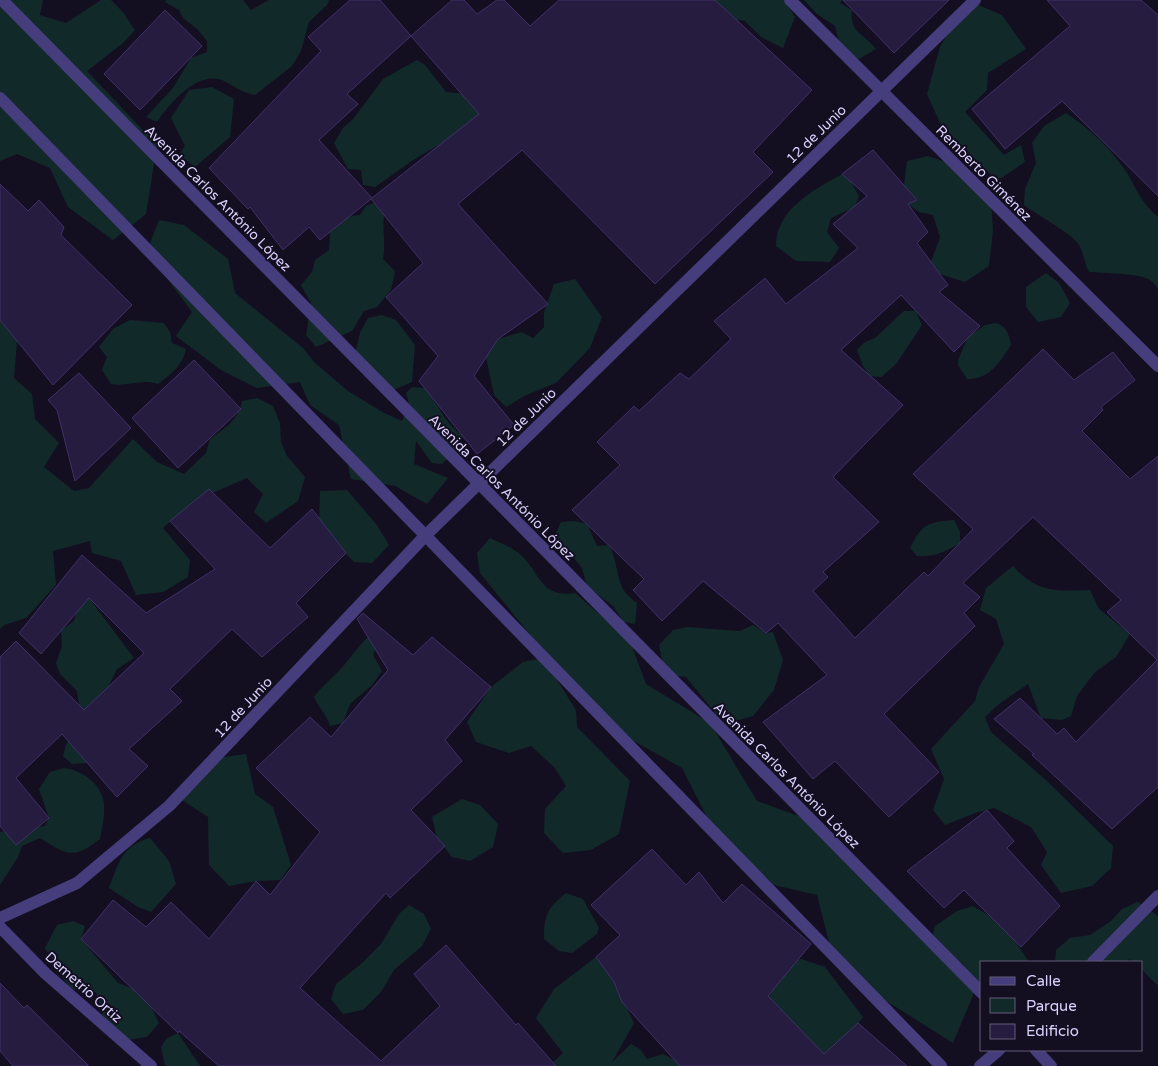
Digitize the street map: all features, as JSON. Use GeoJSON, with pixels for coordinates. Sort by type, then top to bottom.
{"type":"FeatureCollection","features":[{"type":"Feature","properties":{"kind":"street","name":"Avenida Carlos António López"},"geometry":{"type":"LineString","coordinates":[[2,0],[980,992]]}},
{"type":"Feature","properties":{"kind":"street","name":"Remberto Giménez"},"geometry":{"type":"LineString","coordinates":[[790,0],[880,92],[1158,366]]}},
{"type":"Feature","properties":{"kind":"street","name":"12 de Junio"},"geometry":{"type":"LineString","coordinates":[[0,918],[77,883],[170,806],[425,536],[974,0]]}},
{"type":"Feature","properties":{"kind":"street"},"geometry":{"type":"LineString","coordinates":[[0,98],[941,1066]]}},
{"type":"Feature","properties":{"kind":"street"},"geometry":{"type":"LineString","coordinates":[[1094,961],[1158,896]]}},
{"type":"Feature","properties":{"kind":"street","name":"Demetrio Ortiz"},"geometry":{"type":"LineString","coordinates":[[0,927],[45,973],[151,1066]]}},
{"type":"Feature","properties":{"kind":"street"},"geometry":{"type":"LineString","coordinates":[[980,1066],[998,1051]]}},
{"type":"Feature","properties":{"kind":"street"},"geometry":{"type":"LineString","coordinates":[[1037,1051],[1051,1066]]}},
{"type":"Feature","properties":{"kind":"green space"},"geometry":{"type":"Polygon","coordinates":[[[0,0],[43,0],[40,15],[66,23],[101,0],[111,0],[122,11],[135,30],[123,43],[87,71],[157,145],[146,214],[113,240],[68,207],[50,168],[17,154],[0,161],[0,0]]]}},
{"type":"Feature","properties":{"kind":"green space"},"geometry":{"type":"Polygon","coordinates":[[[166,0],[243,0],[251,10],[269,0],[329,0],[327,5],[309,22],[301,51],[292,66],[255,95],[224,81],[204,80],[185,90],[169,106],[157,122],[146,117],[173,88],[191,58],[207,52],[207,41],[197,29],[183,18],[179,10],[165,2],[166,0]]]}},
{"type":"Feature","properties":{"kind":"green space"},"geometry":{"type":"Polygon","coordinates":[[[712,0],[784,0],[795,17],[783,48],[761,37],[745,21],[727,18],[712,0]]]}},
{"type":"Feature","properties":{"kind":"green space"},"geometry":{"type":"Polygon","coordinates":[[[804,0],[842,0],[840,3],[852,10],[855,28],[876,49],[852,63],[842,54],[835,26],[817,14],[804,0]]]}},
{"type":"Feature","properties":{"kind":"green space"},"geometry":{"type":"Polygon","coordinates":[[[967,0],[1002,15],[1026,49],[988,73],[987,90],[965,112],[1004,155],[1021,145],[1025,162],[997,181],[941,125],[927,94],[940,47],[967,0]]]}},
{"type":"Feature","properties":{"kind":"green space"},"geometry":{"type":"Polygon","coordinates":[[[417,60],[425,65],[446,92],[477,95],[484,103],[475,124],[413,160],[375,187],[363,185],[361,170],[348,169],[334,143],[343,128],[354,118],[383,79],[417,60]]]}},
{"type":"Feature","properties":{"kind":"green space"},"geometry":{"type":"Polygon","coordinates":[[[212,87],[234,99],[230,137],[195,167],[179,155],[185,146],[171,118],[189,90],[212,87]]]}},
{"type":"Feature","properties":{"kind":"green space"},"geometry":{"type":"Polygon","coordinates":[[[1066,113],[1083,125],[1107,148],[1121,164],[1152,212],[1158,217],[1158,289],[1150,280],[1138,276],[1089,272],[1081,248],[1076,241],[1063,230],[1024,205],[1025,189],[1036,163],[1032,143],[1044,126],[1066,113]]]}},
{"type":"Feature","properties":{"kind":"green space"},"geometry":{"type":"Polygon","coordinates":[[[928,156],[957,166],[991,200],[993,230],[989,266],[965,282],[940,274],[931,262],[940,237],[933,215],[919,212],[908,204],[917,200],[904,186],[907,161],[928,156]]]}},
{"type":"Feature","properties":{"kind":"green space"},"geometry":{"type":"Polygon","coordinates":[[[842,174],[851,182],[859,196],[855,207],[831,218],[827,232],[839,248],[830,262],[796,261],[776,246],[782,221],[809,194],[842,174]]]}},
{"type":"Feature","properties":{"kind":"green space"},"geometry":{"type":"Polygon","coordinates":[[[374,203],[384,215],[383,259],[395,271],[391,290],[377,307],[364,311],[352,331],[316,347],[306,335],[311,303],[301,285],[312,272],[315,260],[329,250],[330,233],[345,217],[360,215],[366,206],[374,203]]]}},
{"type":"Feature","properties":{"kind":"green space"},"geometry":{"type":"Polygon","coordinates":[[[159,220],[184,225],[228,259],[235,293],[303,348],[315,363],[348,391],[384,413],[402,421],[409,404],[406,393],[412,387],[425,388],[446,419],[463,436],[458,451],[441,464],[432,463],[416,441],[414,464],[448,478],[427,504],[395,486],[351,479],[339,425],[310,405],[300,382],[257,388],[221,370],[176,336],[192,312],[147,251],[159,220]]]}},
{"type":"Feature","properties":{"kind":"green space"},"geometry":{"type":"Polygon","coordinates":[[[1046,273],[1059,283],[1070,303],[1061,317],[1038,322],[1026,307],[1026,287],[1046,273]]]}},
{"type":"Feature","properties":{"kind":"green space"},"geometry":{"type":"Polygon","coordinates":[[[575,279],[602,317],[590,348],[556,383],[526,395],[506,407],[494,395],[486,357],[498,339],[522,332],[533,338],[544,327],[544,312],[554,284],[575,279]]]}},
{"type":"Feature","properties":{"kind":"green space"},"geometry":{"type":"Polygon","coordinates":[[[0,291],[28,333],[17,342],[14,378],[32,394],[35,419],[59,443],[44,467],[74,491],[89,488],[133,439],[157,462],[184,474],[206,453],[210,439],[225,428],[238,414],[242,401],[257,398],[273,406],[280,423],[281,442],[287,456],[305,477],[298,501],[266,523],[254,512],[263,494],[247,478],[194,501],[163,528],[190,560],[188,577],[163,592],[136,595],[121,561],[92,553],[90,541],[53,551],[56,585],[26,618],[4,625],[0,629],[0,291]]]}},
{"type":"Feature","properties":{"kind":"green space"},"geometry":{"type":"Polygon","coordinates":[[[904,311],[916,311],[922,325],[896,364],[881,377],[870,376],[863,366],[857,350],[865,342],[875,338],[904,311]]]}},
{"type":"Feature","properties":{"kind":"green space"},"geometry":{"type":"Polygon","coordinates":[[[382,315],[396,320],[415,345],[412,382],[386,393],[355,353],[360,333],[368,318],[382,315]]]}},
{"type":"Feature","properties":{"kind":"green space"},"geometry":{"type":"Polygon","coordinates":[[[130,320],[164,323],[170,332],[172,343],[186,349],[179,365],[158,384],[146,382],[111,384],[102,370],[107,357],[99,347],[113,329],[130,320]]]}},
{"type":"Feature","properties":{"kind":"green space"},"geometry":{"type":"Polygon","coordinates":[[[995,323],[1002,326],[1006,331],[1011,345],[988,373],[975,379],[967,379],[958,365],[958,360],[968,337],[985,325],[995,323]]]}},
{"type":"Feature","properties":{"kind":"green space"},"geometry":{"type":"Polygon","coordinates":[[[347,490],[376,524],[389,545],[372,563],[354,562],[319,526],[320,491],[347,490]]]}},
{"type":"Feature","properties":{"kind":"green space"},"geometry":{"type":"Polygon","coordinates":[[[954,520],[960,532],[960,543],[929,556],[917,556],[910,548],[922,529],[932,523],[954,520]]]}},
{"type":"Feature","properties":{"kind":"green space"},"geometry":{"type":"Polygon","coordinates":[[[574,521],[587,524],[597,546],[609,545],[622,587],[637,603],[635,624],[624,622],[613,606],[587,586],[582,568],[574,558],[555,548],[556,533],[561,522],[574,521]]]}},
{"type":"Feature","properties":{"kind":"green space"},"geometry":{"type":"Polygon","coordinates":[[[490,538],[518,552],[548,588],[563,594],[575,593],[630,641],[646,684],[710,723],[757,801],[804,818],[974,993],[953,1043],[883,999],[830,946],[817,895],[774,885],[712,827],[682,768],[607,726],[571,685],[480,573],[477,553],[490,538]]]}},
{"type":"Feature","properties":{"kind":"green space"},"geometry":{"type":"Polygon","coordinates":[[[1013,566],[1022,575],[1039,586],[1057,590],[1090,590],[1099,609],[1130,634],[1116,657],[1095,672],[1077,696],[1071,716],[1062,720],[1041,718],[1028,684],[999,704],[985,717],[991,732],[1047,781],[1113,846],[1111,868],[1092,886],[1061,893],[1041,865],[1047,852],[1031,827],[994,808],[975,813],[945,825],[933,810],[944,779],[931,749],[975,701],[979,687],[1004,644],[996,619],[980,610],[986,588],[1013,566]]]}},
{"type":"Feature","properties":{"kind":"green space"},"geometry":{"type":"Polygon","coordinates":[[[89,598],[134,658],[117,669],[108,687],[97,753],[86,763],[72,764],[63,756],[66,745],[86,712],[79,705],[77,691],[60,674],[56,663],[62,646],[61,630],[74,621],[76,612],[89,598]]]}},
{"type":"Feature","properties":{"kind":"green space"},"geometry":{"type":"Polygon","coordinates":[[[753,625],[766,633],[773,632],[783,660],[774,690],[753,716],[732,722],[716,714],[686,677],[665,675],[659,645],[673,630],[687,627],[740,631],[753,625]]]}},
{"type":"Feature","properties":{"kind":"green space"},"geometry":{"type":"Polygon","coordinates":[[[370,635],[377,645],[373,655],[382,671],[372,685],[350,704],[343,723],[330,726],[314,697],[370,635]]]}},
{"type":"Feature","properties":{"kind":"green space"},"geometry":{"type":"Polygon","coordinates":[[[543,658],[576,710],[577,727],[630,781],[619,834],[591,850],[563,853],[544,833],[545,809],[566,786],[555,768],[531,746],[509,753],[476,742],[467,722],[491,687],[523,662],[543,658]]]}},
{"type":"Feature","properties":{"kind":"green space"},"geometry":{"type":"Polygon","coordinates":[[[246,754],[255,794],[273,807],[291,865],[280,880],[256,881],[229,886],[209,865],[208,817],[182,800],[200,766],[224,757],[246,754]]]}},
{"type":"Feature","properties":{"kind":"green space"},"geometry":{"type":"Polygon","coordinates":[[[64,768],[84,775],[99,790],[104,804],[100,839],[83,850],[70,853],[40,838],[22,846],[18,857],[0,885],[0,832],[45,826],[49,818],[39,789],[50,772],[64,768]]]}},
{"type":"Feature","properties":{"kind":"green space"},"geometry":{"type":"Polygon","coordinates":[[[462,799],[480,805],[498,824],[493,847],[470,861],[452,857],[437,838],[432,817],[462,799]]]}},
{"type":"Feature","properties":{"kind":"green space"},"geometry":{"type":"Polygon","coordinates":[[[150,838],[169,861],[176,884],[151,912],[138,907],[109,888],[122,857],[133,845],[150,838]]]}},
{"type":"Feature","properties":{"kind":"green space"},"geometry":{"type":"Polygon","coordinates":[[[566,893],[583,899],[599,928],[597,934],[572,953],[559,951],[544,939],[548,913],[566,893]]]}},
{"type":"Feature","properties":{"kind":"green space"},"geometry":{"type":"Polygon","coordinates":[[[1138,902],[1158,916],[1158,986],[1143,971],[1143,961],[1132,961],[1130,959],[1127,961],[1055,961],[1056,950],[1070,938],[1090,935],[1111,921],[1122,909],[1138,902]]]}},
{"type":"Feature","properties":{"kind":"green space"},"geometry":{"type":"Polygon","coordinates":[[[409,905],[424,914],[431,929],[422,946],[394,970],[381,992],[363,1010],[343,1014],[331,999],[336,984],[361,964],[381,944],[399,914],[409,905]]]}},
{"type":"Feature","properties":{"kind":"green space"},"geometry":{"type":"Polygon","coordinates":[[[973,906],[982,911],[1005,930],[1028,961],[980,961],[980,986],[975,983],[963,964],[944,952],[932,938],[935,926],[957,911],[973,906]]]}},
{"type":"Feature","properties":{"kind":"green space"},"geometry":{"type":"Polygon","coordinates":[[[73,921],[85,926],[81,939],[118,983],[144,993],[159,1023],[147,1037],[122,1041],[106,1026],[96,992],[70,989],[45,948],[57,925],[73,921]]]}},
{"type":"Feature","properties":{"kind":"green space"},"geometry":{"type":"Polygon","coordinates":[[[596,957],[614,982],[634,1023],[612,1062],[631,1044],[640,1049],[647,1059],[663,1054],[675,1060],[720,1066],[549,1066],[563,1053],[536,1018],[554,989],[596,957]]]}},
{"type":"Feature","properties":{"kind":"green space"},"geometry":{"type":"Polygon","coordinates":[[[801,959],[825,967],[863,1017],[847,1038],[806,1065],[759,1016],[786,965],[801,959]]]}},
{"type":"Feature","properties":{"kind":"green space"},"geometry":{"type":"Polygon","coordinates":[[[178,1033],[200,1066],[165,1066],[161,1047],[166,1039],[178,1033]]]}},
{"type":"Feature","properties":{"kind":"building"},"geometry":{"type":"Polygon","coordinates":[[[350,0],[380,0],[411,36],[452,0],[464,0],[477,14],[497,0],[504,0],[530,26],[559,0],[715,0],[812,90],[753,152],[773,172],[655,284],[522,150],[458,204],[548,304],[498,339],[474,376],[514,425],[477,454],[419,381],[438,356],[386,297],[423,263],[371,199],[320,240],[309,227],[283,250],[250,207],[248,209],[209,168],[321,51],[308,37],[350,0]],[[411,36],[347,94],[358,104],[319,140],[372,198],[479,114],[411,36]]]}},
{"type":"Feature","properties":{"kind":"building"},"geometry":{"type":"Polygon","coordinates":[[[843,0],[949,0],[894,53],[843,0]]]}},
{"type":"Feature","properties":{"kind":"building"},"geometry":{"type":"Polygon","coordinates":[[[1047,0],[1141,0],[1158,15],[1158,196],[1062,101],[1005,149],[972,109],[1070,26],[1047,0]]]}},
{"type":"Feature","properties":{"kind":"building"},"geometry":{"type":"Polygon","coordinates":[[[165,10],[202,46],[140,110],[104,74],[165,10]]]}},
{"type":"Feature","properties":{"kind":"building"},"geometry":{"type":"Polygon","coordinates":[[[873,150],[917,200],[908,204],[928,232],[917,243],[948,285],[939,292],[980,326],[954,352],[901,295],[841,350],[903,405],[833,477],[879,522],[823,572],[828,577],[813,591],[855,638],[924,572],[928,576],[973,529],[913,474],[1043,349],[1074,380],[1113,352],[1135,380],[1101,407],[1103,410],[1082,431],[1130,479],[1158,456],[1158,787],[1112,829],[1032,755],[1034,754],[994,719],[1020,698],[1057,734],[1064,728],[1076,742],[1157,660],[1107,612],[1121,600],[1033,517],[963,583],[980,597],[964,613],[975,626],[884,714],[939,772],[889,817],[835,761],[813,779],[763,722],[827,675],[778,623],[766,633],[703,581],[662,621],[633,590],[644,579],[572,510],[620,465],[597,442],[634,406],[639,411],[680,373],[689,379],[731,339],[714,321],[765,278],[786,304],[858,248],[833,224],[867,196],[842,174],[873,150]]]}},
{"type":"Feature","properties":{"kind":"building"},"geometry":{"type":"Polygon","coordinates":[[[0,184],[28,211],[39,200],[64,227],[61,235],[132,305],[53,385],[0,320],[0,184]]]}},
{"type":"Feature","properties":{"kind":"building"},"geometry":{"type":"Polygon","coordinates":[[[194,360],[241,409],[178,468],[132,418],[194,360]]]}},
{"type":"Feature","properties":{"kind":"building"},"geometry":{"type":"Polygon","coordinates":[[[79,373],[131,428],[75,481],[57,410],[48,400],[79,373]]]}},
{"type":"Feature","properties":{"kind":"building"},"geometry":{"type":"Polygon","coordinates":[[[209,489],[270,548],[312,509],[346,553],[296,603],[308,617],[262,657],[232,629],[170,689],[182,701],[129,749],[148,766],[117,797],[62,734],[16,778],[49,818],[16,845],[0,826],[0,657],[16,641],[84,710],[144,653],[89,598],[41,654],[19,633],[82,555],[146,613],[215,569],[170,521],[209,489]]]}},
{"type":"Feature","properties":{"kind":"building"},"geometry":{"type":"Polygon","coordinates":[[[363,613],[413,655],[432,637],[491,687],[445,740],[462,761],[411,810],[445,846],[390,898],[386,893],[300,988],[381,1061],[440,1006],[414,974],[446,945],[516,1025],[518,1023],[556,1066],[219,1066],[179,1031],[178,1033],[81,939],[113,900],[146,927],[171,902],[209,939],[256,881],[270,895],[320,832],[256,768],[310,717],[331,737],[388,670],[357,619],[363,613]]]}},
{"type":"Feature","properties":{"kind":"building"},"geometry":{"type":"Polygon","coordinates":[[[987,810],[1014,841],[1007,848],[1060,906],[1021,947],[964,890],[944,908],[907,871],[987,810]]]}},
{"type":"Feature","properties":{"kind":"building"},"geometry":{"type":"Polygon","coordinates":[[[652,849],[686,885],[699,872],[723,903],[742,884],[811,944],[768,996],[824,1054],[858,1023],[907,1066],[680,1066],[622,1002],[614,982],[596,957],[620,935],[591,905],[652,849]]]}},
{"type":"Feature","properties":{"kind":"building"},"geometry":{"type":"Polygon","coordinates":[[[0,983],[24,1008],[27,1005],[89,1066],[13,1066],[0,1051],[0,983]]]}}]}
